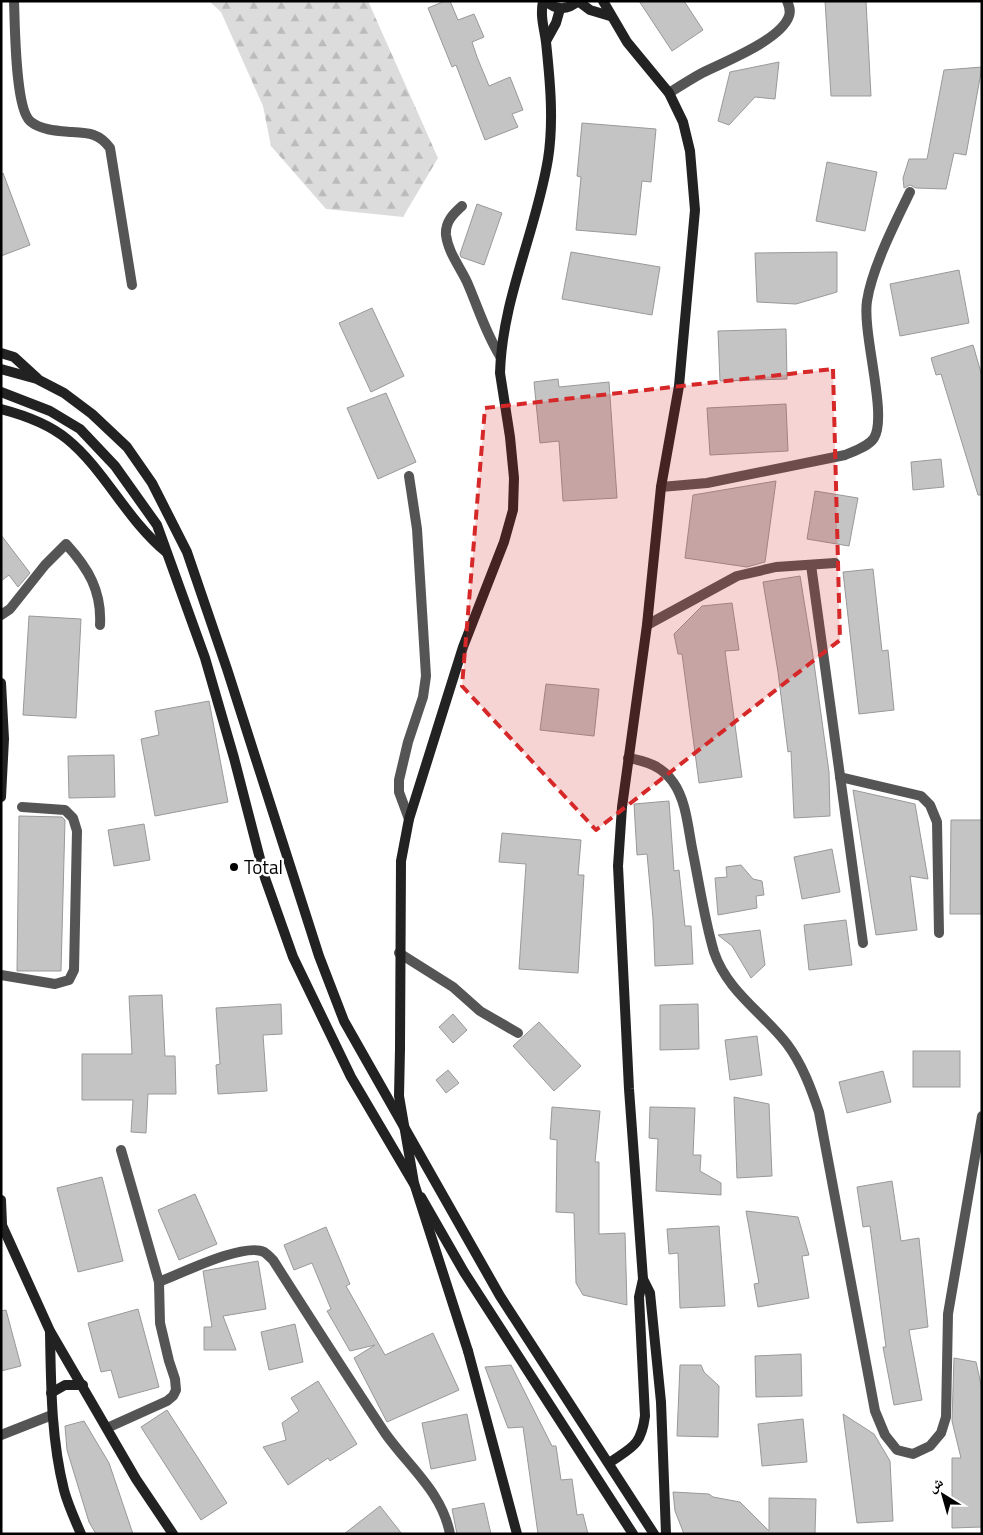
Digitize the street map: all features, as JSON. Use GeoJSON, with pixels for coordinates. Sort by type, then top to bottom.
{"type":"FeatureCollection","features":[{"type":"Feature","properties":{"kind":"street"},"geometry":{"type":"LineString","coordinates":[[14,1],[20,91],[24,109],[30,121],[41,127],[61,131],[94,133],[103,138],[110,148],[132,285]]}},
{"type":"Feature","properties":{"kind":"street"},"geometry":{"type":"LineString","coordinates":[[517,1534],[468,1351],[414,1182],[399,1096],[401,861],[409,819],[463,647],[504,542],[513,510],[514,478],[500,373],[500,356],[506,313],[535,216],[548,159],[551,113],[546,41],[540,13],[544,1],[560,8],[566,8],[578,1],[590,10],[610,16]]}},
{"type":"Feature","properties":{"kind":"street"},"geometry":{"type":"LineString","coordinates":[[603,1],[610,16],[628,42],[669,93],[683,122],[690,152],[695,210],[678,386],[661,487],[647,625],[628,758],[618,866],[629,1088],[643,1279],[639,1297],[645,1416],[643,1433],[639,1441],[609,1463]]}},
{"type":"Feature","properties":{"kind":"street"},"geometry":{"type":"LineString","coordinates":[[669,93],[700,74],[756,47],[789,18],[790,10],[787,1]]}},
{"type":"Feature","properties":{"kind":"street"},"geometry":{"type":"LineString","coordinates":[[546,41],[556,23],[560,8]]}},
{"type":"Feature","properties":{"kind":"street"},"geometry":{"type":"LineString","coordinates":[[661,487],[707,483],[845,455],[865,446],[875,437],[878,423],[877,403],[867,333],[867,302],[873,275],[910,192]]}},
{"type":"Feature","properties":{"kind":"street"},"geometry":{"type":"LineString","coordinates":[[462,206],[450,218],[447,227],[449,247],[466,280],[490,339],[500,356]]}},
{"type":"Feature","properties":{"kind":"street"},"geometry":{"type":"LineString","coordinates":[[1,353],[14,357],[37,379]]}},
{"type":"Feature","properties":{"kind":"street"},"geometry":{"type":"LineString","coordinates":[[1,369],[37,379],[64,394],[92,414],[127,447],[152,483],[187,552],[228,669],[319,956],[344,1021],[500,1296],[654,1534]]}},
{"type":"Feature","properties":{"kind":"street"},"geometry":{"type":"LineString","coordinates":[[1,392],[50,411],[80,429],[115,466],[156,525],[204,658],[234,758],[265,878],[293,956],[323,1022],[352,1077],[464,1272],[633,1534]]}},
{"type":"Feature","properties":{"kind":"street"},"geometry":{"type":"LineString","coordinates":[[1,409],[40,422],[67,439],[92,466],[133,520],[166,553]]}},
{"type":"Feature","properties":{"kind":"street"},"geometry":{"type":"LineString","coordinates":[[409,476],[417,529],[426,676],[423,697],[410,735],[399,780],[399,792],[409,819]]}},
{"type":"Feature","properties":{"kind":"street"},"geometry":{"type":"LineString","coordinates":[[1,615],[10,609],[45,565],[66,544],[86,566],[101,608],[100,625]]}},
{"type":"Feature","properties":{"kind":"street"},"geometry":{"type":"LineString","coordinates":[[647,625],[738,576],[776,567],[835,563]]}},
{"type":"Feature","properties":{"kind":"street"},"geometry":{"type":"LineString","coordinates":[[811,565],[863,944]]}},
{"type":"Feature","properties":{"kind":"street"},"geometry":{"type":"LineString","coordinates":[[1,683],[4,739],[1,797]]}},
{"type":"Feature","properties":{"kind":"street"},"geometry":{"type":"LineString","coordinates":[[628,758],[648,761],[674,782],[683,804],[703,907],[715,953],[725,973],[741,996],[786,1043],[809,1083],[821,1122],[875,1411],[885,1435],[897,1450],[913,1454],[930,1446],[941,1434],[946,1417],[945,1368],[948,1314],[982,1116]]}},
{"type":"Feature","properties":{"kind":"street"},"geometry":{"type":"LineString","coordinates":[[840,778],[921,796],[930,805],[937,822],[939,933]]}},
{"type":"Feature","properties":{"kind":"street"},"geometry":{"type":"LineString","coordinates":[[1,975],[55,984],[68,980],[74,970],[78,867],[76,824],[65,810],[22,807]]}},
{"type":"Feature","properties":{"kind":"street"},"geometry":{"type":"LineString","coordinates":[[399,953],[454,987],[480,1011],[518,1033]]}},
{"type":"Feature","properties":{"kind":"street"},"geometry":{"type":"LineString","coordinates":[[106,1428],[167,1401],[176,1390],[175,1378],[168,1360],[160,1323],[159,1282],[121,1150]]}},
{"type":"Feature","properties":{"kind":"street"},"geometry":{"type":"LineString","coordinates":[[1,1200],[2,1227],[50,1331],[136,1479],[173,1534]]}},
{"type":"Feature","properties":{"kind":"street"},"geometry":{"type":"LineString","coordinates":[[159,1282],[237,1252],[252,1250],[264,1252],[396,1448],[430,1487],[442,1506],[450,1534]]}},
{"type":"Feature","properties":{"kind":"street"},"geometry":{"type":"LineString","coordinates":[[643,1279],[650,1293],[661,1402],[666,1534]]}},
{"type":"Feature","properties":{"kind":"street"},"geometry":{"type":"LineString","coordinates":[[50,1331],[52,1415],[56,1457],[64,1493],[81,1534]]}},
{"type":"Feature","properties":{"kind":"street"},"geometry":{"type":"LineString","coordinates":[[51,1393],[65,1385],[82,1385]]}},
{"type":"Feature","properties":{"kind":"street"},"geometry":{"type":"LineString","coordinates":[[1,1435],[52,1415]]}},
{"type":"Feature","properties":{"kind":"highlighted area"},"geometry":{"type":"Polygon","coordinates":[[[833,369],[840,640],[596,830],[462,686],[485,408],[833,369]]]}},
{"type":"Feature","properties":{"kind":"green space"},"geometry":{"type":"Polygon","coordinates":[[[209,1],[368,1],[438,158],[403,217],[326,209],[271,146],[263,106],[221,12],[209,1]]]}},
{"type":"Feature","properties":{"kind":"building"},"geometry":{"type":"Polygon","coordinates":[[[445,1],[450,1],[458,20],[474,14],[484,37],[472,42],[477,57],[489,86],[510,77],[523,110],[512,114],[518,127],[485,140],[456,65],[452,67],[428,8],[445,1]]]}},
{"type":"Feature","properties":{"kind":"building"},"geometry":{"type":"Polygon","coordinates":[[[639,1],[684,1],[703,30],[672,51],[639,1]]]}},
{"type":"Feature","properties":{"kind":"building"},"geometry":{"type":"Polygon","coordinates":[[[825,1],[866,1],[871,96],[831,96],[825,1]]]}},
{"type":"Feature","properties":{"kind":"building"},"geometry":{"type":"Polygon","coordinates":[[[779,62],[775,99],[755,97],[729,125],[718,121],[730,72],[779,62]]]}},
{"type":"Feature","properties":{"kind":"building"},"geometry":{"type":"Polygon","coordinates":[[[982,67],[966,155],[954,153],[946,189],[916,188],[910,185],[904,188],[903,178],[909,159],[927,159],[944,70],[982,67]]]}},
{"type":"Feature","properties":{"kind":"building"},"geometry":{"type":"Polygon","coordinates":[[[582,123],[656,129],[651,182],[642,181],[636,235],[576,230],[581,177],[577,176],[582,123]]]}},
{"type":"Feature","properties":{"kind":"building"},"geometry":{"type":"Polygon","coordinates":[[[827,162],[877,172],[865,231],[816,221],[827,162]]]}},
{"type":"Feature","properties":{"kind":"building"},"geometry":{"type":"Polygon","coordinates":[[[3,173],[30,245],[1,256],[1,174],[3,173]]]}},
{"type":"Feature","properties":{"kind":"building"},"geometry":{"type":"Polygon","coordinates":[[[477,204],[502,213],[484,265],[461,257],[460,254],[477,204]]]}},
{"type":"Feature","properties":{"kind":"building"},"geometry":{"type":"Polygon","coordinates":[[[571,252],[660,267],[652,315],[562,299],[571,252]]]}},
{"type":"Feature","properties":{"kind":"building"},"geometry":{"type":"Polygon","coordinates":[[[837,252],[837,292],[796,304],[757,302],[755,253],[837,252]]]}},
{"type":"Feature","properties":{"kind":"building"},"geometry":{"type":"Polygon","coordinates":[[[959,270],[969,323],[900,336],[890,284],[959,270]]]}},
{"type":"Feature","properties":{"kind":"building"},"geometry":{"type":"Polygon","coordinates":[[[372,308],[404,376],[371,392],[339,323],[372,308]]]}},
{"type":"Feature","properties":{"kind":"building"},"geometry":{"type":"Polygon","coordinates":[[[786,329],[787,379],[720,381],[718,331],[786,329]]]}},
{"type":"Feature","properties":{"kind":"building"},"geometry":{"type":"Polygon","coordinates":[[[973,345],[982,376],[982,495],[978,495],[941,374],[936,375],[931,358],[973,345]]]}},
{"type":"Feature","properties":{"kind":"building"},"geometry":{"type":"Polygon","coordinates":[[[558,379],[559,387],[609,382],[617,498],[563,501],[559,441],[540,443],[534,382],[558,379]]]}},
{"type":"Feature","properties":{"kind":"building"},"geometry":{"type":"Polygon","coordinates":[[[386,393],[416,462],[378,479],[347,408],[386,393]]]}},
{"type":"Feature","properties":{"kind":"building"},"geometry":{"type":"Polygon","coordinates":[[[786,404],[788,451],[710,455],[707,408],[786,404]]]}},
{"type":"Feature","properties":{"kind":"building"},"geometry":{"type":"Polygon","coordinates":[[[941,459],[944,487],[913,490],[911,462],[941,459]]]}},
{"type":"Feature","properties":{"kind":"building"},"geometry":{"type":"Polygon","coordinates":[[[776,481],[765,562],[747,567],[685,558],[693,495],[776,481]]]}},
{"type":"Feature","properties":{"kind":"building"},"geometry":{"type":"Polygon","coordinates":[[[815,491],[858,498],[849,546],[807,539],[815,491]]]}},
{"type":"Feature","properties":{"kind":"building"},"geometry":{"type":"Polygon","coordinates":[[[1,535],[30,573],[18,587],[9,575],[1,581],[1,535]]]}},
{"type":"Feature","properties":{"kind":"building"},"geometry":{"type":"Polygon","coordinates":[[[873,569],[882,651],[888,650],[894,710],[859,714],[843,572],[873,569]]]}},
{"type":"Feature","properties":{"kind":"building"},"geometry":{"type":"Polygon","coordinates":[[[800,576],[829,772],[830,816],[794,818],[791,751],[788,752],[778,672],[763,582],[800,576]]]}},
{"type":"Feature","properties":{"kind":"building"},"geometry":{"type":"Polygon","coordinates":[[[732,603],[739,650],[725,651],[742,777],[699,783],[682,654],[678,654],[674,634],[702,606],[732,603]]]}},
{"type":"Feature","properties":{"kind":"building"},"geometry":{"type":"Polygon","coordinates":[[[29,616],[81,619],[76,718],[23,715],[29,616]]]}},
{"type":"Feature","properties":{"kind":"building"},"geometry":{"type":"Polygon","coordinates":[[[546,684],[599,689],[594,736],[540,730],[546,684]]]}},
{"type":"Feature","properties":{"kind":"building"},"geometry":{"type":"Polygon","coordinates":[[[209,701],[228,802],[155,816],[141,739],[159,735],[155,711],[209,701]]]}},
{"type":"Feature","properties":{"kind":"building"},"geometry":{"type":"Polygon","coordinates":[[[114,755],[115,797],[69,798],[68,756],[114,755]]]}},
{"type":"Feature","properties":{"kind":"building"},"geometry":{"type":"Polygon","coordinates":[[[853,790],[915,804],[928,879],[910,876],[917,930],[876,935],[853,790]]]}},
{"type":"Feature","properties":{"kind":"building"},"geometry":{"type":"Polygon","coordinates":[[[669,801],[674,871],[679,870],[685,926],[691,926],[693,964],[655,966],[647,854],[637,855],[634,804],[669,801]]]}},
{"type":"Feature","properties":{"kind":"building"},"geometry":{"type":"Polygon","coordinates":[[[19,816],[62,817],[65,820],[61,971],[17,971],[19,816]]]}},
{"type":"Feature","properties":{"kind":"building"},"geometry":{"type":"Polygon","coordinates":[[[951,820],[982,820],[982,914],[950,914],[951,820]]]}},
{"type":"Feature","properties":{"kind":"building"},"geometry":{"type":"Polygon","coordinates":[[[144,824],[150,860],[114,866],[108,830],[144,824]]]}},
{"type":"Feature","properties":{"kind":"building"},"geometry":{"type":"Polygon","coordinates":[[[502,833],[581,840],[578,875],[584,875],[578,973],[519,969],[526,864],[499,862],[502,833]]]}},
{"type":"Feature","properties":{"kind":"building"},"geometry":{"type":"Polygon","coordinates":[[[832,849],[840,892],[802,899],[794,857],[832,849]]]}},
{"type":"Feature","properties":{"kind":"building"},"geometry":{"type":"Polygon","coordinates":[[[741,865],[753,879],[762,881],[764,895],[756,896],[757,908],[718,915],[715,878],[727,877],[726,867],[741,865]]]}},
{"type":"Feature","properties":{"kind":"building"},"geometry":{"type":"Polygon","coordinates":[[[846,920],[852,965],[809,970],[804,925],[846,920]]]}},
{"type":"Feature","properties":{"kind":"building"},"geometry":{"type":"Polygon","coordinates":[[[760,930],[765,965],[751,978],[732,946],[718,935],[760,930]]]}},
{"type":"Feature","properties":{"kind":"building"},"geometry":{"type":"Polygon","coordinates":[[[162,995],[165,1056],[175,1056],[176,1094],[148,1094],[146,1133],[131,1132],[133,1100],[82,1100],[82,1054],[132,1054],[129,996],[162,995]]]}},
{"type":"Feature","properties":{"kind":"building"},"geometry":{"type":"Polygon","coordinates":[[[281,1004],[282,1034],[263,1035],[267,1091],[218,1094],[216,1065],[220,1064],[216,1008],[281,1004]]]}},
{"type":"Feature","properties":{"kind":"building"},"geometry":{"type":"Polygon","coordinates":[[[698,1004],[699,1049],[660,1050],[660,1005],[698,1004]]]}},
{"type":"Feature","properties":{"kind":"building"},"geometry":{"type":"Polygon","coordinates":[[[453,1014],[467,1030],[453,1043],[439,1027],[453,1014]]]}},
{"type":"Feature","properties":{"kind":"building"},"geometry":{"type":"Polygon","coordinates":[[[539,1022],[581,1066],[554,1091],[513,1046],[539,1022]]]}},
{"type":"Feature","properties":{"kind":"building"},"geometry":{"type":"Polygon","coordinates":[[[757,1036],[762,1075],[730,1080],[725,1040],[757,1036]]]}},
{"type":"Feature","properties":{"kind":"building"},"geometry":{"type":"Polygon","coordinates":[[[913,1051],[960,1051],[960,1087],[913,1087],[913,1051]]]}},
{"type":"Feature","properties":{"kind":"building"},"geometry":{"type":"Polygon","coordinates":[[[448,1070],[459,1083],[446,1093],[436,1080],[448,1070]]]}},
{"type":"Feature","properties":{"kind":"building"},"geometry":{"type":"Polygon","coordinates":[[[883,1071],[891,1102],[847,1113],[839,1082],[883,1071]]]}},
{"type":"Feature","properties":{"kind":"building"},"geometry":{"type":"Polygon","coordinates":[[[734,1097],[769,1104],[772,1176],[737,1178],[734,1097]]]}},
{"type":"Feature","properties":{"kind":"building"},"geometry":{"type":"Polygon","coordinates":[[[552,1107],[600,1111],[595,1162],[599,1162],[599,1234],[625,1233],[627,1305],[583,1295],[576,1283],[574,1213],[556,1212],[557,1140],[550,1139],[552,1107]]]}},
{"type":"Feature","properties":{"kind":"building"},"geometry":{"type":"Polygon","coordinates":[[[650,1107],[695,1108],[693,1155],[701,1155],[700,1171],[721,1183],[721,1195],[656,1191],[658,1139],[649,1138],[650,1107]]]}},
{"type":"Feature","properties":{"kind":"building"},"geometry":{"type":"Polygon","coordinates":[[[102,1177],[123,1261],[78,1272],[57,1188],[102,1177]]]}},
{"type":"Feature","properties":{"kind":"building"},"geometry":{"type":"Polygon","coordinates":[[[892,1181],[901,1241],[919,1238],[928,1327],[909,1330],[922,1400],[894,1405],[883,1347],[886,1347],[870,1226],[863,1227],[857,1187],[892,1181]]]}},
{"type":"Feature","properties":{"kind":"building"},"geometry":{"type":"Polygon","coordinates":[[[195,1194],[217,1244],[179,1260],[158,1210],[195,1194]]]}},
{"type":"Feature","properties":{"kind":"building"},"geometry":{"type":"Polygon","coordinates":[[[746,1211],[798,1217],[809,1255],[802,1256],[809,1298],[758,1307],[754,1284],[759,1283],[746,1211]]]}},
{"type":"Feature","properties":{"kind":"building"},"geometry":{"type":"Polygon","coordinates":[[[719,1226],[725,1306],[680,1308],[678,1253],[669,1254],[667,1229],[719,1226]]]}},
{"type":"Feature","properties":{"kind":"building"},"geometry":{"type":"Polygon","coordinates":[[[326,1227],[350,1284],[346,1286],[385,1355],[433,1333],[459,1390],[387,1422],[354,1358],[375,1345],[350,1351],[327,1311],[331,1309],[312,1263],[294,1270],[284,1245],[326,1227]]]}},
{"type":"Feature","properties":{"kind":"building"},"geometry":{"type":"Polygon","coordinates":[[[258,1261],[266,1309],[223,1316],[236,1350],[204,1350],[204,1327],[212,1327],[203,1271],[258,1261]]]}},
{"type":"Feature","properties":{"kind":"building"},"geometry":{"type":"Polygon","coordinates":[[[138,1309],[159,1387],[119,1398],[111,1370],[101,1372],[88,1323],[138,1309]]]}},
{"type":"Feature","properties":{"kind":"building"},"geometry":{"type":"Polygon","coordinates":[[[6,1310],[21,1366],[1,1371],[1,1311],[6,1310]]]}},
{"type":"Feature","properties":{"kind":"building"},"geometry":{"type":"Polygon","coordinates":[[[295,1324],[303,1362],[269,1370],[261,1332],[295,1324]]]}},
{"type":"Feature","properties":{"kind":"building"},"geometry":{"type":"Polygon","coordinates":[[[801,1354],[802,1396],[756,1397],[755,1356],[801,1354]]]}},
{"type":"Feature","properties":{"kind":"building"},"geometry":{"type":"Polygon","coordinates":[[[954,1358],[976,1362],[982,1389],[982,1527],[952,1528],[952,1458],[961,1458],[952,1421],[954,1358]]]}},
{"type":"Feature","properties":{"kind":"building"},"geometry":{"type":"Polygon","coordinates":[[[511,1365],[552,1446],[556,1446],[561,1480],[572,1479],[577,1515],[583,1514],[588,1534],[538,1534],[523,1427],[508,1428],[485,1367],[511,1365]]]}},
{"type":"Feature","properties":{"kind":"building"},"geometry":{"type":"Polygon","coordinates":[[[680,1365],[701,1365],[704,1372],[719,1386],[718,1437],[677,1436],[680,1365]]]}},
{"type":"Feature","properties":{"kind":"building"},"geometry":{"type":"Polygon","coordinates":[[[318,1381],[357,1444],[330,1461],[328,1458],[288,1485],[263,1447],[286,1440],[282,1423],[299,1411],[291,1398],[318,1381]]]}},
{"type":"Feature","properties":{"kind":"building"},"geometry":{"type":"Polygon","coordinates":[[[167,1410],[227,1503],[201,1520],[141,1427],[167,1410]]]}},
{"type":"Feature","properties":{"kind":"building"},"geometry":{"type":"Polygon","coordinates":[[[467,1414],[476,1460],[431,1469],[422,1423],[467,1414]]]}},
{"type":"Feature","properties":{"kind":"building"},"geometry":{"type":"Polygon","coordinates":[[[843,1414],[874,1434],[890,1461],[893,1521],[857,1523],[843,1414]]]}},
{"type":"Feature","properties":{"kind":"building"},"geometry":{"type":"Polygon","coordinates":[[[803,1419],[807,1462],[762,1466],[758,1424],[803,1419]]]}},
{"type":"Feature","properties":{"kind":"building"},"geometry":{"type":"Polygon","coordinates":[[[84,1421],[109,1463],[133,1534],[96,1534],[89,1522],[67,1450],[65,1426],[84,1421]]]}},
{"type":"Feature","properties":{"kind":"building"},"geometry":{"type":"Polygon","coordinates":[[[673,1492],[709,1494],[713,1497],[740,1502],[769,1531],[769,1498],[816,1499],[815,1534],[684,1534],[675,1511],[673,1492]]]}},
{"type":"Feature","properties":{"kind":"building"},"geometry":{"type":"Polygon","coordinates":[[[484,1503],[491,1534],[457,1534],[452,1509],[484,1503]]]}},
{"type":"Feature","properties":{"kind":"building"},"geometry":{"type":"Polygon","coordinates":[[[380,1506],[402,1534],[344,1534],[380,1506]]]}},
{"type":"Feature","properties":{"kind":"place","name":"Total"},"geometry":{"type":"Point","coordinates":[234,867]}}]}
